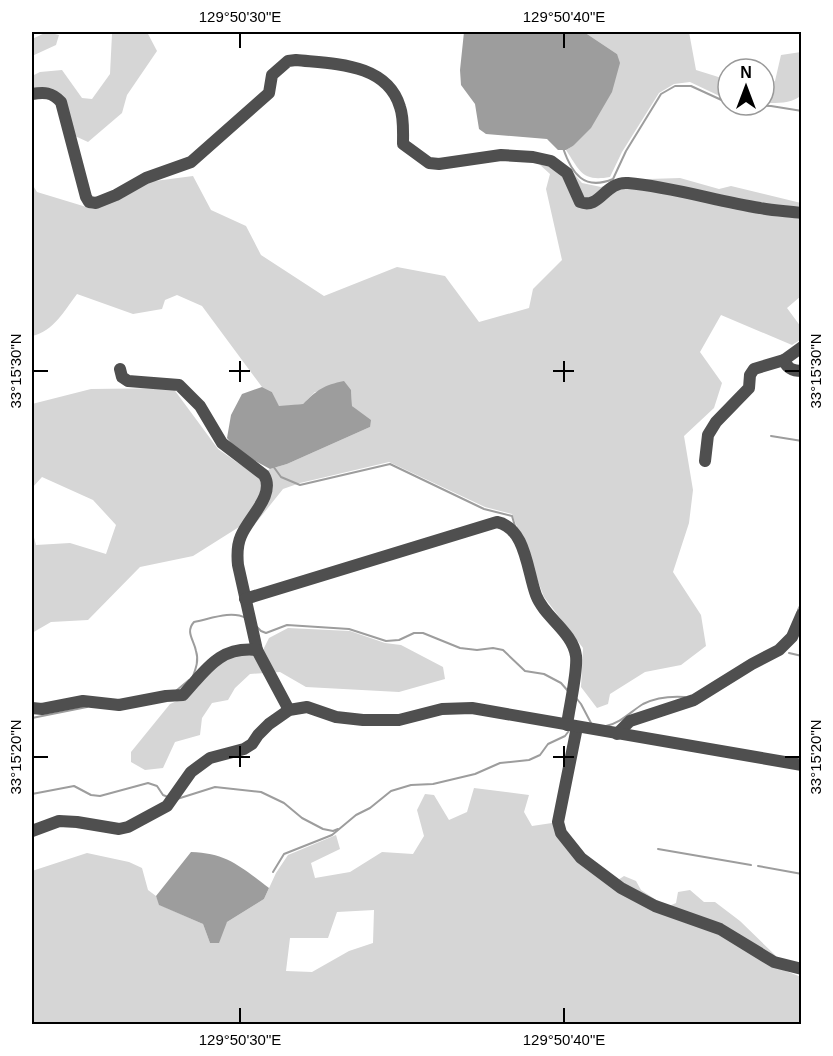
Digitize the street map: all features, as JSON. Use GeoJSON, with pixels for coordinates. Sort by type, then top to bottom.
{"type":"FeatureCollection","features":[{"type":"Feature","properties":{"kind":"street"},"geometry":{"type":"LineString","coordinates":[[32,94],[44,92],[54,95],[61,102],[89,202],[96,203],[146,178],[191,162],[269,93],[272,75],[288,62],[296,60],[351,66],[387,83],[394,91],[401,110],[403,144],[429,163],[439,164],[501,155],[533,157],[550,161],[567,173],[580,202],[587,205],[595,202],[609,188],[622,183],[651,185],[760,208],[801,213]]}},
{"type":"Feature","properties":{"kind":"street"},"geometry":{"type":"LineString","coordinates":[[705,461],[708,435],[716,422],[748,388],[750,375],[754,369],[784,360],[801,347]]}},
{"type":"Feature","properties":{"kind":"street"},"geometry":{"type":"LineString","coordinates":[[784,360],[786,365],[794,371],[801,371]]}},
{"type":"Feature","properties":{"kind":"street"},"geometry":{"type":"LineString","coordinates":[[120,369],[123,377],[128,381],[179,385],[200,406],[222,443],[264,475],[267,480],[268,487],[265,495],[240,536],[237,551],[257,650],[289,710]]}},
{"type":"Feature","properties":{"kind":"street"},"geometry":{"type":"LineString","coordinates":[[245,599],[496,522],[506,524],[511,528],[524,552],[536,598],[574,647],[576,658],[571,694],[572,726],[558,822],[561,833],[581,858],[621,888],[655,906],[720,929],[774,962],[801,969]]}},
{"type":"Feature","properties":{"kind":"street"},"geometry":{"type":"LineString","coordinates":[[617,734],[630,721],[694,700],[778,650],[792,637],[801,614]]}},
{"type":"Feature","properties":{"kind":"street"},"geometry":{"type":"LineString","coordinates":[[32,708],[42,709],[83,701],[119,705],[183,695],[214,662],[230,651],[242,648],[257,650]]}},
{"type":"Feature","properties":{"kind":"street"},"geometry":{"type":"LineString","coordinates":[[32,831],[59,821],[119,829],[128,827],[167,806],[191,772],[210,758],[244,749],[252,744],[269,724],[289,710],[307,707],[336,717],[363,720],[399,720],[442,709],[472,708],[801,765]]}},
{"type":"Feature","properties":{"kind":"shaded area"},"geometry":{"type":"Polygon","coordinates":[[[47,32],[59,35],[56,45],[32,56],[32,39],[47,32]]]}},
{"type":"Feature","properties":{"kind":"shaded area"},"geometry":{"type":"Polygon","coordinates":[[[110,32],[147,32],[157,51],[127,95],[122,113],[88,142],[75,136],[64,99],[32,90],[32,76],[40,72],[62,70],[82,98],[92,99],[110,74],[112,34],[110,32]]]}},
{"type":"Feature","properties":{"kind":"shaded area"},"geometry":{"type":"Polygon","coordinates":[[[464,32],[584,32],[617,54],[620,63],[612,92],[591,128],[566,150],[558,150],[547,139],[486,134],[479,129],[475,104],[461,85],[460,70],[464,32]]]}},
{"type":"Feature","properties":{"kind":"shaded area"},"geometry":{"type":"Polygon","coordinates":[[[584,32],[689,32],[696,70],[716,76],[716,94],[690,82],[674,84],[659,93],[622,152],[610,177],[593,178],[579,169],[566,150],[573,146],[617,54],[584,32]]]}},
{"type":"Feature","properties":{"kind":"shaded area"},"geometry":{"type":"Polygon","coordinates":[[[801,52],[801,95],[789,101],[776,103],[776,77],[781,55],[801,52]]]}},
{"type":"Feature","properties":{"kind":"shaded area"},"geometry":{"type":"Polygon","coordinates":[[[539,164],[569,168],[582,183],[601,187],[618,180],[680,178],[719,189],[731,186],[801,203],[801,296],[787,308],[801,327],[800,340],[792,345],[721,315],[700,352],[722,383],[714,408],[684,436],[693,490],[689,523],[673,572],[701,615],[706,646],[681,665],[645,672],[610,694],[608,704],[597,708],[581,687],[583,648],[544,597],[512,514],[485,507],[389,462],[283,489],[255,524],[239,527],[193,556],[140,567],[88,620],[51,622],[32,633],[32,530],[36,545],[70,543],[106,554],[116,525],[93,500],[42,477],[32,488],[32,404],[91,389],[173,388],[218,449],[258,477],[270,469],[287,464],[370,427],[352,406],[351,390],[315,392],[303,404],[279,407],[272,392],[262,387],[202,306],[177,295],[165,300],[162,309],[133,314],[77,294],[52,325],[32,336],[32,184],[37,192],[93,209],[147,182],[193,176],[211,210],[246,226],[261,255],[324,296],[397,267],[445,276],[479,322],[529,308],[533,289],[562,260],[546,189],[550,174],[539,164]]]}},
{"type":"Feature","properties":{"kind":"shaded area"},"geometry":{"type":"Polygon","coordinates":[[[344,381],[351,390],[352,406],[371,420],[370,427],[287,464],[270,469],[239,452],[227,438],[231,415],[242,394],[262,387],[272,392],[279,406],[303,404],[321,389],[344,381]]]}},
{"type":"Feature","properties":{"kind":"shaded area"},"geometry":{"type":"Polygon","coordinates":[[[288,628],[350,631],[385,643],[401,645],[443,667],[445,679],[399,692],[306,687],[280,672],[250,674],[235,688],[228,700],[212,703],[202,718],[200,735],[175,742],[163,768],[145,770],[131,762],[131,752],[170,704],[184,698],[218,662],[243,651],[262,652],[269,638],[288,628]]]}},
{"type":"Feature","properties":{"kind":"shaded area"},"geometry":{"type":"Polygon","coordinates":[[[474,788],[529,795],[524,812],[532,826],[552,823],[561,827],[587,859],[618,880],[624,876],[636,881],[641,890],[667,907],[676,903],[678,892],[690,890],[704,902],[715,902],[740,921],[777,957],[776,967],[801,977],[799,1024],[32,1024],[32,871],[87,853],[129,862],[142,868],[148,890],[156,896],[160,905],[203,924],[210,943],[227,922],[264,899],[276,873],[288,855],[336,835],[340,849],[311,863],[315,878],[350,872],[382,852],[413,854],[424,836],[417,810],[425,794],[434,795],[449,820],[467,812],[474,788]],[[374,910],[337,912],[328,938],[290,938],[286,971],[312,972],[349,951],[373,943],[374,910]]]}},
{"type":"Feature","properties":{"kind":"shaded area"},"geometry":{"type":"Polygon","coordinates":[[[191,852],[214,855],[233,862],[269,888],[264,899],[227,922],[219,943],[210,943],[203,924],[159,905],[156,896],[191,852]]]}},
{"type":"Feature","properties":{"kind":"waterway"},"geometry":{"type":"LineString","coordinates":[[32,34],[36,32]]}},
{"type":"Feature","properties":{"kind":"waterway"},"geometry":{"type":"LineString","coordinates":[[563,148],[571,166],[580,178],[594,183],[613,179],[626,151],[661,94],[675,86],[691,86],[716,97]]}},
{"type":"Feature","properties":{"kind":"waterway"},"geometry":{"type":"LineString","coordinates":[[776,107],[802,111]]}},
{"type":"Feature","properties":{"kind":"waterway"},"geometry":{"type":"LineString","coordinates":[[771,436],[802,441]]}},
{"type":"Feature","properties":{"kind":"waterway"},"geometry":{"type":"LineString","coordinates":[[273,466],[281,477],[300,485],[390,464],[484,509],[512,516],[515,526]]}},
{"type":"Feature","properties":{"kind":"waterway"},"geometry":{"type":"LineString","coordinates":[[798,610],[802,602]]}},
{"type":"Feature","properties":{"kind":"waterway"},"geometry":{"type":"LineString","coordinates":[[193,676],[197,654],[190,629],[194,622],[227,615],[246,618]]}},
{"type":"Feature","properties":{"kind":"waterway"},"geometry":{"type":"LineString","coordinates":[[257,627],[266,633],[287,625],[349,629],[386,641],[399,640],[414,633],[423,633],[460,648],[503,650],[525,671],[544,674],[561,683],[568,691]]}},
{"type":"Feature","properties":{"kind":"waterway"},"geometry":{"type":"LineString","coordinates":[[789,653],[802,656]]}},
{"type":"Feature","properties":{"kind":"waterway"},"geometry":{"type":"LineString","coordinates":[[177,690],[189,680]]}},
{"type":"Feature","properties":{"kind":"waterway"},"geometry":{"type":"LineString","coordinates":[[606,726],[621,720],[648,702],[664,697],[685,697]]}},
{"type":"Feature","properties":{"kind":"waterway"},"geometry":{"type":"LineString","coordinates":[[577,699],[591,723]]}},
{"type":"Feature","properties":{"kind":"waterway"},"geometry":{"type":"LineString","coordinates":[[32,718],[87,707]]}},
{"type":"Feature","properties":{"kind":"waterway"},"geometry":{"type":"LineString","coordinates":[[273,872],[284,854],[332,835],[391,791],[411,785],[433,784],[475,774],[500,763],[529,760],[540,755],[548,744],[565,736],[571,728]]}},
{"type":"Feature","properties":{"kind":"waterway"},"geometry":{"type":"LineString","coordinates":[[32,794],[74,786],[91,795],[100,796],[148,783],[157,786],[163,795],[168,797]]}},
{"type":"Feature","properties":{"kind":"waterway"},"geometry":{"type":"LineString","coordinates":[[177,799],[215,787],[261,792],[284,803],[302,818],[323,829],[333,831],[338,829]]}},
{"type":"Feature","properties":{"kind":"waterway"},"geometry":{"type":"LineString","coordinates":[[658,849],[751,865]]}},
{"type":"Feature","properties":{"kind":"waterway"},"geometry":{"type":"LineString","coordinates":[[758,866],[802,874]]}}]}
